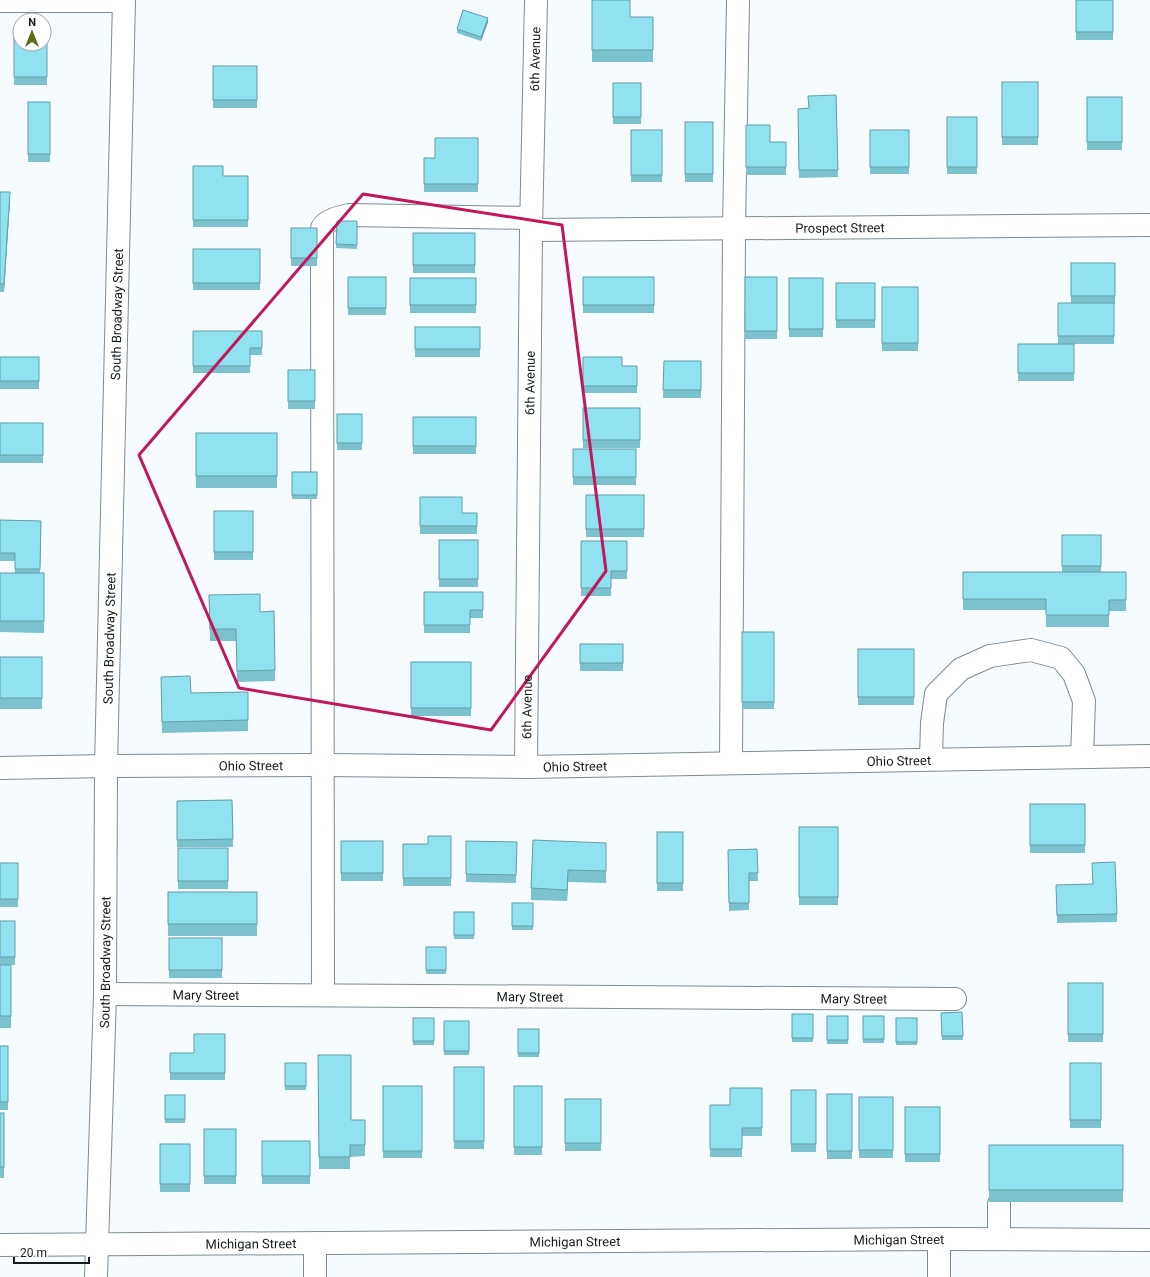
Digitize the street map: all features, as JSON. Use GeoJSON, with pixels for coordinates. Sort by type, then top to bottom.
{"type":"FeatureCollection","features":[{"type":"Feature","properties":{"kind":"street"},"geometry":{"type":"LineString","coordinates":[[0,1],[124,0]]}},
{"type":"Feature","properties":{"kind":"street","name":"South Broadway Street"},"geometry":{"type":"LineString","coordinates":[[96,1277],[105,994],[106,766],[124,0]]}},
{"type":"Feature","properties":{"kind":"street","name":"6th Avenue"},"geometry":{"type":"LineString","coordinates":[[526,766],[531,224],[536,0]]}},
{"type":"Feature","properties":{"kind":"street"},"geometry":{"type":"LineString","coordinates":[[731,763],[734,228],[738,0]]}},
{"type":"Feature","properties":{"kind":"street","name":"Prospect Street"},"geometry":{"type":"LineString","coordinates":[[323,765],[322,228],[324,224],[349,214],[531,224],[734,228],[1150,225]]}},
{"type":"Feature","properties":{"kind":"street"},"geometry":{"type":"LineString","coordinates":[[931,759],[932,723],[936,694],[961,669],[990,656],[1031,650],[1061,658],[1074,674],[1084,701],[1082,757]]}},
{"type":"Feature","properties":{"kind":"street","name":"Ohio Street"},"geometry":{"type":"LineString","coordinates":[[0,768],[323,765],[526,766],[1150,756]]}},
{"type":"Feature","properties":{"kind":"street"},"geometry":{"type":"LineString","coordinates":[[323,765],[323,995]]}},
{"type":"Feature","properties":{"kind":"street","name":"Mary Street"},"geometry":{"type":"LineString","coordinates":[[105,994],[955,999]]}},
{"type":"Feature","properties":{"kind":"street"},"geometry":{"type":"LineString","coordinates":[[999,1204],[999,1239]]}},
{"type":"Feature","properties":{"kind":"street"},"geometry":{"type":"LineString","coordinates":[[939,1238],[939,1277]]}},
{"type":"Feature","properties":{"kind":"street","name":"Michigan Street"},"geometry":{"type":"LineString","coordinates":[[0,1245],[939,1238],[1150,1240]]}},
{"type":"Feature","properties":{"kind":"street"},"geometry":{"type":"LineString","coordinates":[[315,1243],[315,1277]]}},
{"type":"Feature","properties":{"kind":"highlighted area"},"geometry":{"type":"Polygon","coordinates":[[[363,194],[562,225],[606,571],[491,730],[239,688],[139,455],[363,194]]]}},
{"type":"Feature","properties":{"kind":"building"},"geometry":{"type":"Polygon","coordinates":[[[592,0],[630,0],[630,17],[653,17],[653,50],[592,50],[592,0]]]}},
{"type":"Feature","properties":{"kind":"building"},"geometry":{"type":"Polygon","coordinates":[[[1076,0],[1113,0],[1113,32],[1076,32],[1076,0]]]}},
{"type":"Feature","properties":{"kind":"building"},"geometry":{"type":"Polygon","coordinates":[[[463,10],[488,18],[481,37],[457,29],[463,10]]]}},
{"type":"Feature","properties":{"kind":"building"},"geometry":{"type":"Polygon","coordinates":[[[14,52],[47,52],[47,77],[14,77],[14,52]]]}},
{"type":"Feature","properties":{"kind":"building"},"geometry":{"type":"Polygon","coordinates":[[[213,66],[257,66],[257,100],[213,100],[213,66]]]}},
{"type":"Feature","properties":{"kind":"building"},"geometry":{"type":"Polygon","coordinates":[[[1002,82],[1038,82],[1038,137],[1002,137],[1002,82]]]}},
{"type":"Feature","properties":{"kind":"building"},"geometry":{"type":"Polygon","coordinates":[[[613,83],[641,83],[641,117],[613,117],[613,83]]]}},
{"type":"Feature","properties":{"kind":"building"},"geometry":{"type":"Polygon","coordinates":[[[836,95],[838,170],[799,170],[798,109],[809,108],[808,96],[836,95]]]}},
{"type":"Feature","properties":{"kind":"building"},"geometry":{"type":"Polygon","coordinates":[[[1087,97],[1122,97],[1122,142],[1087,142],[1087,97]]]}},
{"type":"Feature","properties":{"kind":"building"},"geometry":{"type":"Polygon","coordinates":[[[28,102],[50,102],[50,154],[28,154],[28,102]]]}},
{"type":"Feature","properties":{"kind":"building"},"geometry":{"type":"Polygon","coordinates":[[[947,117],[977,117],[977,167],[947,167],[947,117]]]}},
{"type":"Feature","properties":{"kind":"building"},"geometry":{"type":"Polygon","coordinates":[[[685,122],[713,122],[713,174],[685,174],[685,122]]]}},
{"type":"Feature","properties":{"kind":"building"},"geometry":{"type":"Polygon","coordinates":[[[746,125],[770,125],[770,142],[786,142],[786,167],[746,167],[746,125]]]}},
{"type":"Feature","properties":{"kind":"building"},"geometry":{"type":"Polygon","coordinates":[[[631,130],[662,130],[662,175],[631,175],[631,130]]]}},
{"type":"Feature","properties":{"kind":"building"},"geometry":{"type":"Polygon","coordinates":[[[870,130],[909,130],[909,167],[870,167],[870,130]]]}},
{"type":"Feature","properties":{"kind":"building"},"geometry":{"type":"Polygon","coordinates":[[[435,138],[478,138],[478,184],[424,184],[424,158],[435,158],[435,138]]]}},
{"type":"Feature","properties":{"kind":"building"},"geometry":{"type":"Polygon","coordinates":[[[193,166],[223,166],[223,176],[248,176],[248,220],[193,220],[193,166]]]}},
{"type":"Feature","properties":{"kind":"building"},"geometry":{"type":"Polygon","coordinates":[[[0,192],[10,192],[4,284],[0,284],[0,192]]]}},
{"type":"Feature","properties":{"kind":"building"},"geometry":{"type":"Polygon","coordinates":[[[337,221],[357,221],[357,245],[336,244],[337,221]]]}},
{"type":"Feature","properties":{"kind":"building"},"geometry":{"type":"Polygon","coordinates":[[[291,228],[317,228],[317,258],[291,258],[291,228]]]}},
{"type":"Feature","properties":{"kind":"building"},"geometry":{"type":"Polygon","coordinates":[[[413,233],[475,233],[475,265],[413,265],[413,233]]]}},
{"type":"Feature","properties":{"kind":"building"},"geometry":{"type":"Polygon","coordinates":[[[193,249],[260,249],[260,283],[193,283],[193,249]]]}},
{"type":"Feature","properties":{"kind":"building"},"geometry":{"type":"Polygon","coordinates":[[[1071,263],[1115,263],[1115,296],[1071,296],[1071,263]]]}},
{"type":"Feature","properties":{"kind":"building"},"geometry":{"type":"Polygon","coordinates":[[[348,277],[386,277],[386,308],[348,308],[348,277]]]}},
{"type":"Feature","properties":{"kind":"building"},"geometry":{"type":"Polygon","coordinates":[[[583,277],[654,277],[654,305],[583,305],[583,277]]]}},
{"type":"Feature","properties":{"kind":"building"},"geometry":{"type":"Polygon","coordinates":[[[745,277],[777,277],[777,331],[745,331],[745,277]]]}},
{"type":"Feature","properties":{"kind":"building"},"geometry":{"type":"Polygon","coordinates":[[[410,278],[476,278],[476,305],[410,305],[410,278]]]}},
{"type":"Feature","properties":{"kind":"building"},"geometry":{"type":"Polygon","coordinates":[[[789,278],[823,278],[823,329],[789,329],[789,278]]]}},
{"type":"Feature","properties":{"kind":"building"},"geometry":{"type":"Polygon","coordinates":[[[836,283],[875,283],[875,320],[836,320],[836,283]]]}},
{"type":"Feature","properties":{"kind":"building"},"geometry":{"type":"Polygon","coordinates":[[[882,287],[918,287],[918,343],[882,343],[882,287]]]}},
{"type":"Feature","properties":{"kind":"building"},"geometry":{"type":"Polygon","coordinates":[[[1058,303],[1114,303],[1114,336],[1058,336],[1058,303]]]}},
{"type":"Feature","properties":{"kind":"building"},"geometry":{"type":"Polygon","coordinates":[[[415,327],[480,327],[480,349],[415,349],[415,327]]]}},
{"type":"Feature","properties":{"kind":"building"},"geometry":{"type":"Polygon","coordinates":[[[193,331],[262,331],[262,348],[250,348],[250,366],[193,366],[193,331]]]}},
{"type":"Feature","properties":{"kind":"building"},"geometry":{"type":"Polygon","coordinates":[[[1018,344],[1074,344],[1074,373],[1018,373],[1018,344]]]}},
{"type":"Feature","properties":{"kind":"building"},"geometry":{"type":"Polygon","coordinates":[[[0,357],[39,357],[39,381],[0,381],[0,357]]]}},
{"type":"Feature","properties":{"kind":"building"},"geometry":{"type":"Polygon","coordinates":[[[583,357],[622,357],[622,366],[637,366],[637,386],[583,386],[583,357]]]}},
{"type":"Feature","properties":{"kind":"building"},"geometry":{"type":"Polygon","coordinates":[[[664,361],[701,361],[701,390],[663,390],[664,361]]]}},
{"type":"Feature","properties":{"kind":"building"},"geometry":{"type":"Polygon","coordinates":[[[288,370],[315,370],[315,401],[288,401],[288,370]]]}},
{"type":"Feature","properties":{"kind":"building"},"geometry":{"type":"Polygon","coordinates":[[[583,408],[640,408],[640,440],[583,440],[583,408]]]}},
{"type":"Feature","properties":{"kind":"building"},"geometry":{"type":"Polygon","coordinates":[[[337,414],[362,414],[362,443],[337,443],[337,414]]]}},
{"type":"Feature","properties":{"kind":"building"},"geometry":{"type":"Polygon","coordinates":[[[413,417],[476,417],[476,446],[413,446],[413,417]]]}},
{"type":"Feature","properties":{"kind":"building"},"geometry":{"type":"Polygon","coordinates":[[[0,423],[43,423],[43,455],[0,455],[0,423]]]}},
{"type":"Feature","properties":{"kind":"building"},"geometry":{"type":"Polygon","coordinates":[[[196,433],[277,433],[277,476],[196,476],[196,433]]]}},
{"type":"Feature","properties":{"kind":"building"},"geometry":{"type":"Polygon","coordinates":[[[573,449],[636,449],[636,477],[573,477],[573,449]]]}},
{"type":"Feature","properties":{"kind":"building"},"geometry":{"type":"Polygon","coordinates":[[[292,472],[317,472],[317,495],[292,495],[292,472]]]}},
{"type":"Feature","properties":{"kind":"building"},"geometry":{"type":"Polygon","coordinates":[[[586,495],[644,495],[644,529],[586,529],[586,495]]]}},
{"type":"Feature","properties":{"kind":"building"},"geometry":{"type":"Polygon","coordinates":[[[420,497],[462,497],[462,513],[477,513],[477,526],[420,526],[420,497]]]}},
{"type":"Feature","properties":{"kind":"building"},"geometry":{"type":"Polygon","coordinates":[[[214,511],[253,511],[253,552],[214,552],[214,511]]]}},
{"type":"Feature","properties":{"kind":"building"},"geometry":{"type":"Polygon","coordinates":[[[0,520],[41,521],[40,569],[15,569],[15,553],[0,553],[0,520]]]}},
{"type":"Feature","properties":{"kind":"building"},"geometry":{"type":"Polygon","coordinates":[[[1062,535],[1101,535],[1101,566],[1062,566],[1062,535]]]}},
{"type":"Feature","properties":{"kind":"building"},"geometry":{"type":"Polygon","coordinates":[[[439,540],[478,540],[478,579],[439,579],[439,540]]]}},
{"type":"Feature","properties":{"kind":"building"},"geometry":{"type":"Polygon","coordinates":[[[581,541],[627,541],[627,571],[611,571],[611,588],[581,588],[581,541]]]}},
{"type":"Feature","properties":{"kind":"building"},"geometry":{"type":"Polygon","coordinates":[[[963,572],[1126,572],[1126,600],[1109,600],[1109,615],[1046,615],[1046,599],[963,599],[963,572]]]}},
{"type":"Feature","properties":{"kind":"building"},"geometry":{"type":"Polygon","coordinates":[[[0,573],[44,573],[44,621],[0,621],[0,573]]]}},
{"type":"Feature","properties":{"kind":"building"},"geometry":{"type":"Polygon","coordinates":[[[424,592],[483,592],[483,610],[470,610],[470,625],[424,625],[424,592]]]}},
{"type":"Feature","properties":{"kind":"building"},"geometry":{"type":"Polygon","coordinates":[[[260,594],[260,612],[274,611],[275,670],[237,671],[236,629],[210,629],[209,595],[260,594]]]}},
{"type":"Feature","properties":{"kind":"building"},"geometry":{"type":"Polygon","coordinates":[[[742,632],[774,632],[774,702],[742,702],[742,632]]]}},
{"type":"Feature","properties":{"kind":"building"},"geometry":{"type":"Polygon","coordinates":[[[580,644],[623,644],[623,663],[580,663],[580,644]]]}},
{"type":"Feature","properties":{"kind":"building"},"geometry":{"type":"Polygon","coordinates":[[[858,649],[914,649],[914,697],[858,697],[858,649]]]}},
{"type":"Feature","properties":{"kind":"building"},"geometry":{"type":"Polygon","coordinates":[[[0,657],[42,657],[42,698],[0,698],[0,657]]]}},
{"type":"Feature","properties":{"kind":"building"},"geometry":{"type":"Polygon","coordinates":[[[411,662],[471,662],[471,708],[411,708],[411,662]]]}},
{"type":"Feature","properties":{"kind":"building"},"geometry":{"type":"Polygon","coordinates":[[[190,676],[191,693],[248,692],[248,720],[162,722],[161,677],[190,676]]]}},
{"type":"Feature","properties":{"kind":"building"},"geometry":{"type":"Polygon","coordinates":[[[232,800],[233,839],[177,840],[177,801],[232,800]]]}},
{"type":"Feature","properties":{"kind":"building"},"geometry":{"type":"Polygon","coordinates":[[[1030,804],[1085,804],[1085,845],[1030,845],[1030,804]]]}},
{"type":"Feature","properties":{"kind":"building"},"geometry":{"type":"Polygon","coordinates":[[[799,827],[838,827],[838,897],[799,897],[799,827]]]}},
{"type":"Feature","properties":{"kind":"building"},"geometry":{"type":"Polygon","coordinates":[[[657,832],[683,832],[683,883],[657,883],[657,832]]]}},
{"type":"Feature","properties":{"kind":"building"},"geometry":{"type":"Polygon","coordinates":[[[428,836],[451,836],[451,878],[403,878],[403,844],[428,844],[428,836]]]}},
{"type":"Feature","properties":{"kind":"building"},"geometry":{"type":"Polygon","coordinates":[[[533,840],[606,843],[606,871],[568,870],[567,890],[531,888],[533,840]]]}},
{"type":"Feature","properties":{"kind":"building"},"geometry":{"type":"Polygon","coordinates":[[[341,841],[383,841],[383,873],[341,873],[341,841]]]}},
{"type":"Feature","properties":{"kind":"building"},"geometry":{"type":"Polygon","coordinates":[[[466,841],[517,842],[516,875],[466,874],[466,841]]]}},
{"type":"Feature","properties":{"kind":"building"},"geometry":{"type":"Polygon","coordinates":[[[178,848],[228,848],[228,881],[178,881],[178,848]]]}},
{"type":"Feature","properties":{"kind":"building"},"geometry":{"type":"Polygon","coordinates":[[[757,849],[758,873],[749,873],[749,903],[729,903],[728,850],[757,849]]]}},
{"type":"Feature","properties":{"kind":"building"},"geometry":{"type":"Polygon","coordinates":[[[1115,862],[1117,914],[1057,915],[1056,885],[1093,884],[1092,863],[1115,862]]]}},
{"type":"Feature","properties":{"kind":"building"},"geometry":{"type":"Polygon","coordinates":[[[0,863],[18,863],[18,899],[0,899],[0,863]]]}},
{"type":"Feature","properties":{"kind":"building"},"geometry":{"type":"Polygon","coordinates":[[[168,892],[257,892],[257,924],[168,924],[168,892]]]}},
{"type":"Feature","properties":{"kind":"building"},"geometry":{"type":"Polygon","coordinates":[[[512,903],[533,903],[533,926],[512,926],[512,903]]]}},
{"type":"Feature","properties":{"kind":"building"},"geometry":{"type":"Polygon","coordinates":[[[454,912],[474,912],[474,935],[454,935],[454,912]]]}},
{"type":"Feature","properties":{"kind":"building"},"geometry":{"type":"Polygon","coordinates":[[[0,921],[15,921],[15,957],[0,957],[0,921]]]}},
{"type":"Feature","properties":{"kind":"building"},"geometry":{"type":"Polygon","coordinates":[[[169,938],[222,938],[222,970],[169,970],[169,938]]]}},
{"type":"Feature","properties":{"kind":"building"},"geometry":{"type":"Polygon","coordinates":[[[426,947],[446,947],[446,970],[426,970],[426,947]]]}},
{"type":"Feature","properties":{"kind":"building"},"geometry":{"type":"Polygon","coordinates":[[[0,965],[11,965],[11,1016],[0,1016],[0,965]]]}},
{"type":"Feature","properties":{"kind":"building"},"geometry":{"type":"Polygon","coordinates":[[[1068,983],[1103,983],[1103,1034],[1068,1034],[1068,983]]]}},
{"type":"Feature","properties":{"kind":"building"},"geometry":{"type":"Polygon","coordinates":[[[962,1012],[963,1036],[942,1036],[941,1013],[962,1012]]]}},
{"type":"Feature","properties":{"kind":"building"},"geometry":{"type":"Polygon","coordinates":[[[792,1014],[813,1014],[813,1038],[792,1038],[792,1014]]]}},
{"type":"Feature","properties":{"kind":"building"},"geometry":{"type":"Polygon","coordinates":[[[827,1016],[848,1016],[848,1040],[827,1040],[827,1016]]]}},
{"type":"Feature","properties":{"kind":"building"},"geometry":{"type":"Polygon","coordinates":[[[863,1016],[884,1016],[884,1039],[863,1039],[863,1016]]]}},
{"type":"Feature","properties":{"kind":"building"},"geometry":{"type":"Polygon","coordinates":[[[413,1018],[434,1018],[434,1041],[413,1041],[413,1018]]]}},
{"type":"Feature","properties":{"kind":"building"},"geometry":{"type":"Polygon","coordinates":[[[896,1018],[917,1018],[917,1042],[896,1042],[896,1018]]]}},
{"type":"Feature","properties":{"kind":"building"},"geometry":{"type":"Polygon","coordinates":[[[444,1021],[469,1021],[469,1051],[444,1051],[444,1021]]]}},
{"type":"Feature","properties":{"kind":"building"},"geometry":{"type":"Polygon","coordinates":[[[518,1029],[539,1029],[539,1053],[518,1053],[518,1029]]]}},
{"type":"Feature","properties":{"kind":"building"},"geometry":{"type":"Polygon","coordinates":[[[194,1034],[225,1034],[225,1073],[170,1073],[170,1053],[194,1053],[194,1034]]]}},
{"type":"Feature","properties":{"kind":"building"},"geometry":{"type":"Polygon","coordinates":[[[0,1046],[8,1046],[8,1102],[0,1102],[0,1046]]]}},
{"type":"Feature","properties":{"kind":"building"},"geometry":{"type":"Polygon","coordinates":[[[318,1055],[351,1055],[351,1120],[365,1120],[365,1145],[350,1145],[350,1157],[319,1157],[318,1055]]]}},
{"type":"Feature","properties":{"kind":"building"},"geometry":{"type":"Polygon","coordinates":[[[285,1063],[306,1063],[306,1086],[285,1086],[285,1063]]]}},
{"type":"Feature","properties":{"kind":"building"},"geometry":{"type":"Polygon","coordinates":[[[1070,1063],[1101,1063],[1101,1120],[1070,1120],[1070,1063]]]}},
{"type":"Feature","properties":{"kind":"building"},"geometry":{"type":"Polygon","coordinates":[[[454,1067],[484,1067],[484,1141],[454,1141],[454,1067]]]}},
{"type":"Feature","properties":{"kind":"building"},"geometry":{"type":"Polygon","coordinates":[[[383,1086],[422,1086],[422,1151],[383,1151],[383,1086]]]}},
{"type":"Feature","properties":{"kind":"building"},"geometry":{"type":"Polygon","coordinates":[[[514,1086],[542,1086],[542,1147],[514,1147],[514,1086]]]}},
{"type":"Feature","properties":{"kind":"building"},"geometry":{"type":"Polygon","coordinates":[[[730,1088],[762,1088],[762,1128],[742,1128],[742,1149],[710,1149],[710,1105],[730,1105],[730,1088]]]}},
{"type":"Feature","properties":{"kind":"building"},"geometry":{"type":"Polygon","coordinates":[[[791,1090],[816,1090],[816,1144],[791,1144],[791,1090]]]}},
{"type":"Feature","properties":{"kind":"building"},"geometry":{"type":"Polygon","coordinates":[[[827,1094],[852,1094],[852,1151],[827,1151],[827,1094]]]}},
{"type":"Feature","properties":{"kind":"building"},"geometry":{"type":"Polygon","coordinates":[[[165,1095],[185,1095],[185,1119],[165,1119],[165,1095]]]}},
{"type":"Feature","properties":{"kind":"building"},"geometry":{"type":"Polygon","coordinates":[[[859,1097],[893,1097],[893,1150],[859,1150],[859,1097]]]}},
{"type":"Feature","properties":{"kind":"building"},"geometry":{"type":"Polygon","coordinates":[[[565,1099],[601,1099],[601,1143],[565,1143],[565,1099]]]}},
{"type":"Feature","properties":{"kind":"building"},"geometry":{"type":"Polygon","coordinates":[[[905,1107],[940,1107],[940,1154],[905,1154],[905,1107]]]}},
{"type":"Feature","properties":{"kind":"building"},"geometry":{"type":"Polygon","coordinates":[[[0,1113],[4,1113],[4,1167],[0,1167],[0,1113]]]}},
{"type":"Feature","properties":{"kind":"building"},"geometry":{"type":"Polygon","coordinates":[[[204,1129],[236,1129],[236,1176],[204,1176],[204,1129]]]}},
{"type":"Feature","properties":{"kind":"building"},"geometry":{"type":"Polygon","coordinates":[[[262,1141],[310,1141],[310,1176],[262,1176],[262,1141]]]}},
{"type":"Feature","properties":{"kind":"building"},"geometry":{"type":"Polygon","coordinates":[[[160,1144],[190,1144],[190,1184],[160,1184],[160,1144]]]}},
{"type":"Feature","properties":{"kind":"building"},"geometry":{"type":"Polygon","coordinates":[[[989,1145],[1123,1145],[1123,1190],[989,1190],[989,1145]]]}}]}
